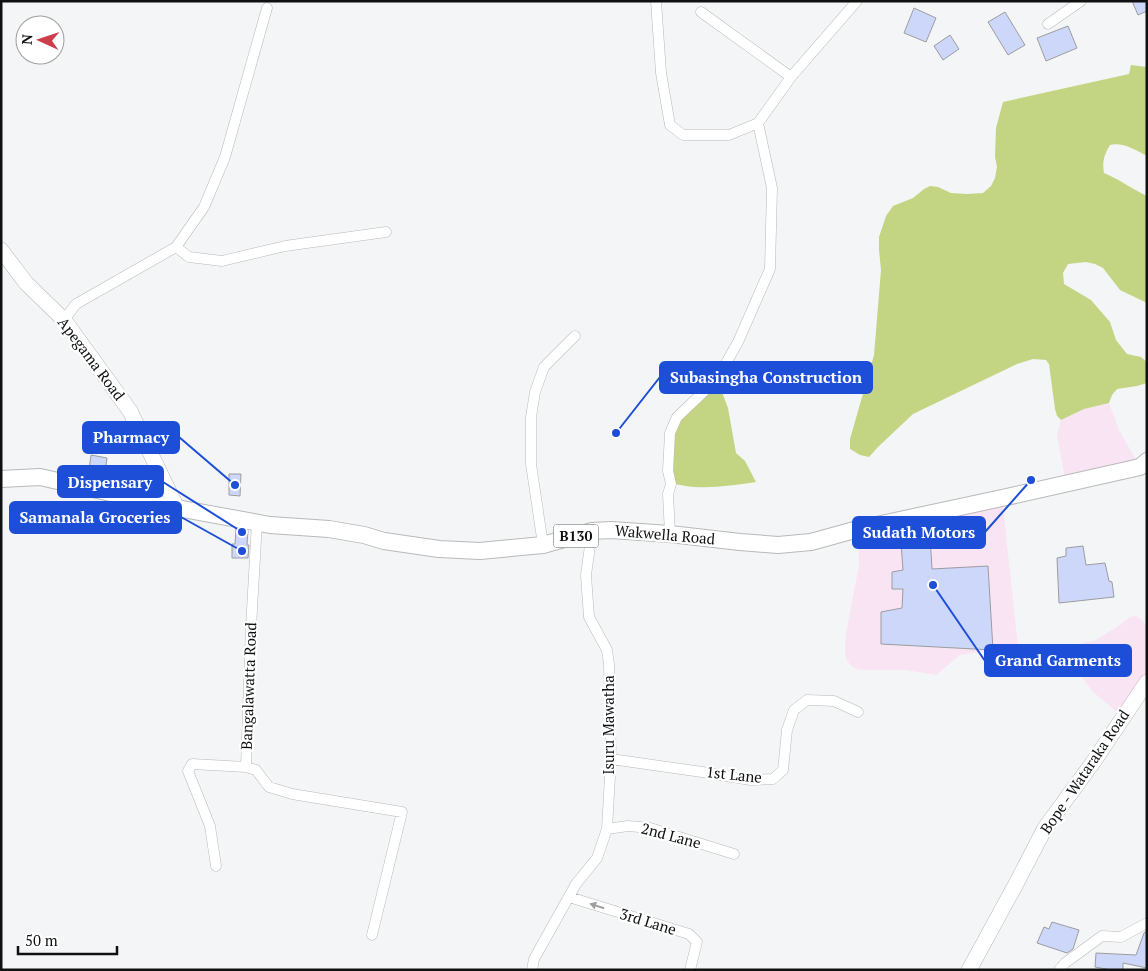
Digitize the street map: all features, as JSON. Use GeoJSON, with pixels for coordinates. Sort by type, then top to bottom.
{"type":"FeatureCollection","features":[{"type":"Feature","properties":{"kind":"main road","name":"Wakwella Road"},"geometry":{"type":"LineString","coordinates":[[1,479],[40,478],[177,508],[270,525],[329,528],[384,541],[439,549],[480,552],[543,545],[592,531],[611,530],[778,545],[811,542],[858,529],[1140,467],[1147,461]]}},
{"type":"Feature","properties":{"kind":"street"},"geometry":{"type":"LineString","coordinates":[[656,1],[661,73],[670,125],[683,135],[729,136],[758,123],[791,77],[857,1]]}},
{"type":"Feature","properties":{"kind":"street"},"geometry":{"type":"LineString","coordinates":[[1048,24],[1081,1]]}},
{"type":"Feature","properties":{"kind":"street"},"geometry":{"type":"LineString","coordinates":[[64,320],[76,304],[176,247],[204,206],[225,157],[267,8]]}},
{"type":"Feature","properties":{"kind":"street"},"geometry":{"type":"LineString","coordinates":[[701,12],[791,77]]}},
{"type":"Feature","properties":{"kind":"street"},"geometry":{"type":"LineString","coordinates":[[670,534],[668,494],[671,484],[668,471],[670,433],[678,417],[717,379],[738,342],[770,269],[772,188],[758,123]]}},
{"type":"Feature","properties":{"kind":"street"},"geometry":{"type":"LineString","coordinates":[[176,247],[189,257],[222,261],[285,246],[386,232]]}},
{"type":"Feature","properties":{"kind":"street","name":"Apegama Road"},"geometry":{"type":"LineString","coordinates":[[1,250],[26,283],[64,320],[130,411],[177,508]]}},
{"type":"Feature","properties":{"kind":"street"},"geometry":{"type":"LineString","coordinates":[[543,545],[531,464],[531,418],[535,392],[544,367],[574,336]]}},
{"type":"Feature","properties":{"kind":"street","name":"Bangalawatta Road"},"geometry":{"type":"LineString","coordinates":[[257,522],[250,627],[246,767],[256,770],[269,787],[292,794],[402,812],[372,935]]}},
{"type":"Feature","properties":{"kind":"street","name":"Isuru Mawatha"},"geometry":{"type":"LineString","coordinates":[[532,970],[534,959],[576,884],[597,858],[607,829],[611,759],[609,664],[606,650],[589,617],[586,575],[592,531]]}},
{"type":"Feature","properties":{"kind":"street","name":"Bope - Wataraka Road"},"geometry":{"type":"LineString","coordinates":[[969,970],[1044,828],[1094,761],[1147,682]]}},
{"type":"Feature","properties":{"kind":"street","name":"1st Lane"},"geometry":{"type":"LineString","coordinates":[[611,759],[751,780],[773,779],[783,770],[787,730],[794,710],[807,700],[834,701],[858,712]]}},
{"type":"Feature","properties":{"kind":"street"},"geometry":{"type":"LineString","coordinates":[[216,866],[210,826],[188,771],[192,764],[246,767]]}},
{"type":"Feature","properties":{"kind":"street","name":"2nd Lane"},"geometry":{"type":"LineString","coordinates":[[607,829],[628,826],[650,828],[734,854]]}},
{"type":"Feature","properties":{"kind":"street","name":"3rd Lane"},"geometry":{"type":"LineString","coordinates":[[569,898],[689,934],[697,942],[690,970]]}},
{"type":"Feature","properties":{"kind":"street"},"geometry":{"type":"LineString","coordinates":[[1059,970],[1102,936],[1121,937],[1147,923]]}},
{"type":"Feature","properties":{"kind":"shaded area"},"geometry":{"type":"Polygon","coordinates":[[[1109,403],[1119,430],[1140,467],[1066,484],[1057,435],[1061,420],[1084,409],[1109,403]]]}},
{"type":"Feature","properties":{"kind":"shaded area"},"geometry":{"type":"Polygon","coordinates":[[[1002,498],[1018,646],[960,655],[936,675],[906,670],[863,670],[856,669],[850,665],[846,658],[845,650],[846,634],[859,565],[858,529],[1002,498]]]}},
{"type":"Feature","properties":{"kind":"shaded area"},"geometry":{"type":"Polygon","coordinates":[[[1136,616],[1147,626],[1147,682],[1123,717],[1092,691],[1074,664],[1071,651],[1074,646],[1094,641],[1130,617],[1136,616]]]}},
{"type":"Feature","properties":{"kind":"green space"},"geometry":{"type":"Polygon","coordinates":[[[1131,65],[1147,67],[1147,156],[1124,146],[1110,145],[1106,152],[1103,169],[1104,173],[1147,196],[1147,303],[1120,290],[1103,268],[1095,264],[1086,262],[1068,264],[1063,273],[1064,284],[1091,300],[1110,322],[1116,340],[1127,354],[1141,357],[1147,362],[1147,383],[1117,389],[1109,403],[1084,409],[1061,420],[1057,416],[1055,409],[1049,364],[1046,360],[1033,359],[1017,364],[913,414],[869,457],[860,455],[850,449],[850,439],[874,355],[881,270],[879,237],[886,216],[893,206],[913,198],[930,186],[938,187],[951,193],[983,193],[991,186],[995,178],[997,167],[995,157],[996,128],[1003,102],[1129,74],[1131,65]]]}},
{"type":"Feature","properties":{"kind":"green space"},"geometry":{"type":"Polygon","coordinates":[[[717,379],[728,408],[736,453],[745,461],[756,482],[711,487],[671,484],[670,433],[677,417],[717,379]]]}},
{"type":"Feature","properties":{"kind":"building"},"geometry":{"type":"Polygon","coordinates":[[[1132,1],[1147,1],[1147,11],[1138,15],[1132,1]]]}},
{"type":"Feature","properties":{"kind":"building"},"geometry":{"type":"Polygon","coordinates":[[[914,8],[936,18],[926,42],[904,33],[914,8]]]}},
{"type":"Feature","properties":{"kind":"building"},"geometry":{"type":"Polygon","coordinates":[[[1005,12],[1025,45],[1008,55],[988,22],[1005,12]]]}},
{"type":"Feature","properties":{"kind":"building"},"geometry":{"type":"Polygon","coordinates":[[[1068,26],[1077,48],[1046,61],[1037,38],[1068,26]]]}},
{"type":"Feature","properties":{"kind":"building"},"geometry":{"type":"Polygon","coordinates":[[[950,35],[959,49],[943,60],[934,46],[950,35]]]}},
{"type":"Feature","properties":{"kind":"building"},"geometry":{"type":"Polygon","coordinates":[[[91,455],[107,458],[105,472],[89,470],[91,455]]]}},
{"type":"Feature","properties":{"kind":"building"},"geometry":{"type":"Polygon","coordinates":[[[229,474],[241,474],[240,496],[229,495],[229,474]]]}},
{"type":"Feature","properties":{"kind":"building"},"geometry":{"type":"Polygon","coordinates":[[[236,529],[248,531],[248,558],[232,558],[232,544],[235,544],[236,529]]]}},
{"type":"Feature","properties":{"kind":"building"},"geometry":{"type":"Polygon","coordinates":[[[930,537],[932,569],[988,566],[993,650],[881,644],[881,612],[902,608],[903,589],[892,589],[892,572],[903,570],[901,543],[930,537]]]}},
{"type":"Feature","properties":{"kind":"building"},"geometry":{"type":"Polygon","coordinates":[[[1083,546],[1086,565],[1105,563],[1109,581],[1112,582],[1114,597],[1059,603],[1057,558],[1066,556],[1066,548],[1083,546]]]}},
{"type":"Feature","properties":{"kind":"building"},"geometry":{"type":"Polygon","coordinates":[[[1052,922],[1079,930],[1073,949],[1067,953],[1037,943],[1044,927],[1049,929],[1052,922]]]}},
{"type":"Feature","properties":{"kind":"building"},"geometry":{"type":"Polygon","coordinates":[[[1147,931],[1147,968],[1123,963],[1123,970],[1095,967],[1096,953],[1136,955],[1144,933],[1147,931]]]}},
{"type":"Feature","properties":{"kind":"place","name":"Subasingha Construction"},"geometry":{"type":"Point","coordinates":[616,433]}},
{"type":"Feature","properties":{"kind":"place","name":"Sudath Motors"},"geometry":{"type":"Point","coordinates":[1031,480]}},
{"type":"Feature","properties":{"kind":"place","name":"Pharmacy"},"geometry":{"type":"Point","coordinates":[235,485]}},
{"type":"Feature","properties":{"kind":"place","name":"Dispensary"},"geometry":{"type":"Point","coordinates":[242,532]}},
{"type":"Feature","properties":{"kind":"place","name":"Samanala Groceries"},"geometry":{"type":"Point","coordinates":[242,551]}},
{"type":"Feature","properties":{"kind":"place","name":"Grand Garments"},"geometry":{"type":"Point","coordinates":[933,585]}}]}
